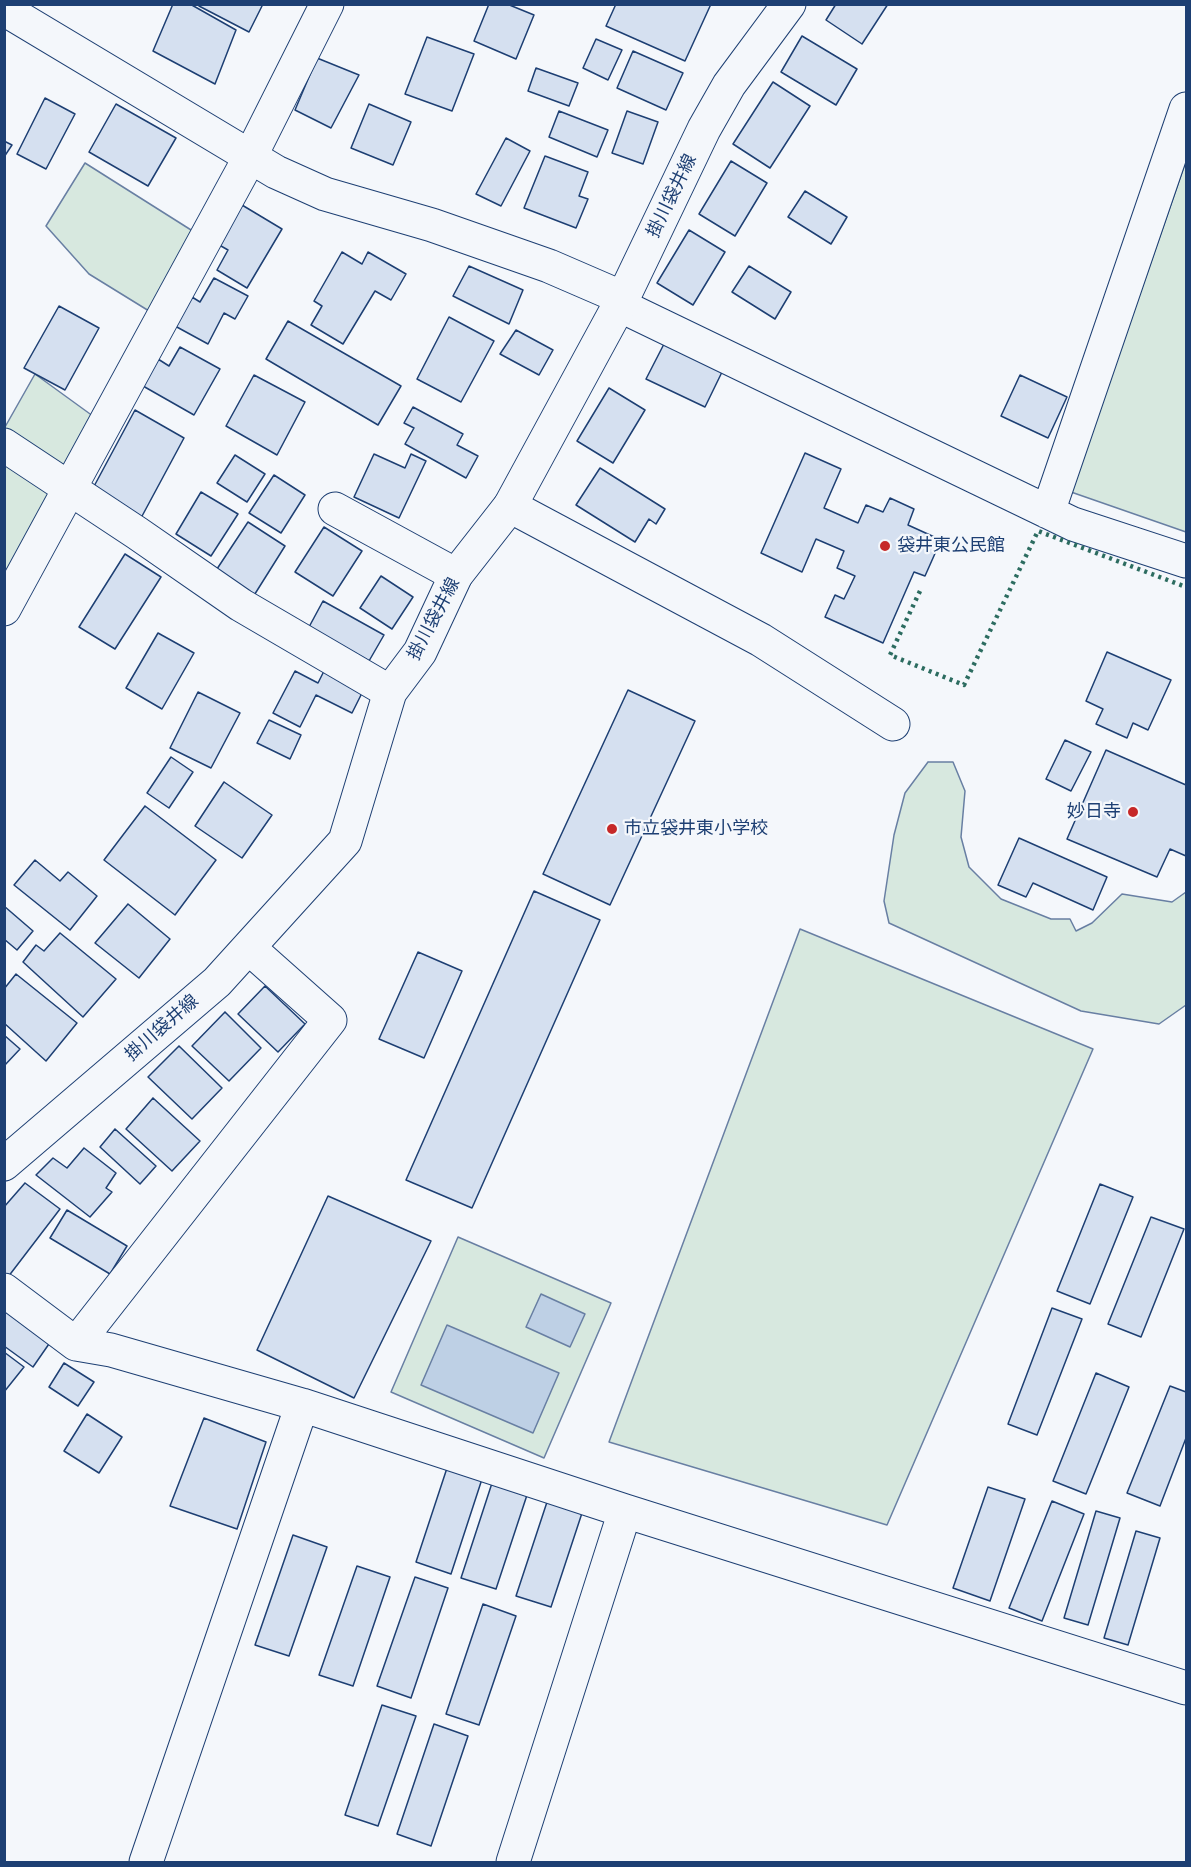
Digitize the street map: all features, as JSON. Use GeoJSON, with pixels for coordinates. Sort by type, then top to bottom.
{"type":"FeatureCollection","features":[{"type":"Feature","properties":{"kind":"street"},"geometry":{"type":"LineString","coordinates":[[4,609],[250,157],[327,4]]}},
{"type":"Feature","properties":{"kind":"street","name":"掛川袋井線"},"geometry":{"type":"LineString","coordinates":[[4,1164],[217,981],[345,842],[390,692],[420,652],[456,575],[510,506],[621,302],[704,129],[729,85],[789,4]]}},
{"type":"Feature","properties":{"kind":"street"},"geometry":{"type":"LineString","coordinates":[[4,9],[276,172],[325,194],[432,225],[528,259],[621,302],[1073,524],[1186,561]]}},
{"type":"Feature","properties":{"kind":"street"},"geometry":{"type":"LineString","coordinates":[[1048,512],[1186,109]]}},
{"type":"Feature","properties":{"kind":"street"},"geometry":{"type":"LineString","coordinates":[[4,446],[241,605],[390,692]]}},
{"type":"Feature","properties":{"kind":"street"},"geometry":{"type":"LineString","coordinates":[[510,506],[761,640],[893,724]]}},
{"type":"Feature","properties":{"kind":"street"},"geometry":{"type":"LineString","coordinates":[[335,509],[456,575]]}},
{"type":"Feature","properties":{"kind":"street"},"geometry":{"type":"LineString","coordinates":[[76,1344],[330,1020],[249,948]]}},
{"type":"Feature","properties":{"kind":"street"},"geometry":{"type":"LineString","coordinates":[[4,1290],[76,1344],[111,1350],[302,1406],[625,1511],[1186,1688]]}},
{"type":"Feature","properties":{"kind":"street"},"geometry":{"type":"LineString","coordinates":[[146,1863],[302,1406]]}},
{"type":"Feature","properties":{"kind":"street"},"geometry":{"type":"LineString","coordinates":[[513,1863],[625,1511]]}},
{"type":"Feature","properties":{"kind":"shaded area"},"geometry":{"type":"Polygon","coordinates":[[[1186,161],[1186,532],[1071,492],[1186,161]]]}},
{"type":"Feature","properties":{"kind":"shaded area"},"geometry":{"type":"Polygon","coordinates":[[[85,163],[199,235],[162,319],[89,274],[46,226],[85,163]]]}},
{"type":"Feature","properties":{"kind":"shaded area"},"geometry":{"type":"Polygon","coordinates":[[[35,374],[97,419],[5,607],[5,427],[35,374]]]}},
{"type":"Feature","properties":{"kind":"shaded area"},"geometry":{"type":"Polygon","coordinates":[[[928,762],[953,762],[965,791],[961,837],[969,867],[1001,899],[1051,919],[1070,919],[1076,931],[1092,923],[1122,894],[1172,902],[1186,892],[1186,1005],[1159,1024],[1081,1011],[889,923],[884,901],[894,835],[905,793],[928,762]]]}},
{"type":"Feature","properties":{"kind":"shaded area"},"geometry":{"type":"Polygon","coordinates":[[[800,929],[1093,1049],[887,1525],[609,1442],[800,929]]]}},
{"type":"Feature","properties":{"kind":"shaded area"},"geometry":{"type":"Polygon","coordinates":[[[458,1237],[611,1303],[544,1458],[391,1392],[458,1237]]]}},
{"type":"Feature","properties":{"kind":"water"},"geometry":{"type":"Polygon","coordinates":[[[541,1294],[585,1314],[570,1347],[526,1327],[541,1294]]]}},
{"type":"Feature","properties":{"kind":"water"},"geometry":{"type":"Polygon","coordinates":[[[447,1325],[559,1373],[533,1433],[421,1385],[447,1325]]]}},
{"type":"Feature","properties":{"kind":"building"},"geometry":{"type":"Polygon","coordinates":[[[173,4],[190,4],[236,30],[215,84],[153,51],[173,4]]]}},
{"type":"Feature","properties":{"kind":"building"},"geometry":{"type":"Polygon","coordinates":[[[200,4],[263,4],[249,32],[199,6],[200,4]]]}},
{"type":"Feature","properties":{"kind":"building"},"geometry":{"type":"Polygon","coordinates":[[[489,4],[507,4],[534,15],[516,59],[474,41],[489,4]]]}},
{"type":"Feature","properties":{"kind":"building"},"geometry":{"type":"Polygon","coordinates":[[[616,4],[711,4],[685,61],[606,26],[616,4]]]}},
{"type":"Feature","properties":{"kind":"building"},"geometry":{"type":"Polygon","coordinates":[[[836,4],[888,4],[862,44],[826,20],[836,4]]]}},
{"type":"Feature","properties":{"kind":"building"},"geometry":{"type":"Polygon","coordinates":[[[802,36],[857,69],[836,105],[781,72],[802,36]]]}},
{"type":"Feature","properties":{"kind":"building"},"geometry":{"type":"Polygon","coordinates":[[[427,37],[474,54],[452,111],[405,94],[427,37]]]}},
{"type":"Feature","properties":{"kind":"building"},"geometry":{"type":"Polygon","coordinates":[[[596,39],[622,50],[608,80],[583,68],[596,39]]]}},
{"type":"Feature","properties":{"kind":"building"},"geometry":{"type":"Polygon","coordinates":[[[633,51],[683,73],[666,110],[617,88],[633,51]]]}},
{"type":"Feature","properties":{"kind":"building"},"geometry":{"type":"Polygon","coordinates":[[[317,58],[359,75],[331,128],[295,110],[317,58]]]}},
{"type":"Feature","properties":{"kind":"building"},"geometry":{"type":"Polygon","coordinates":[[[536,68],[578,83],[569,106],[528,91],[536,68]]]}},
{"type":"Feature","properties":{"kind":"building"},"geometry":{"type":"Polygon","coordinates":[[[773,82],[810,106],[770,168],[733,144],[773,82]]]}},
{"type":"Feature","properties":{"kind":"building"},"geometry":{"type":"Polygon","coordinates":[[[45,98],[75,114],[46,169],[17,154],[45,98]]]}},
{"type":"Feature","properties":{"kind":"building"},"geometry":{"type":"Polygon","coordinates":[[[116,104],[176,138],[148,186],[89,152],[116,104]]]}},
{"type":"Feature","properties":{"kind":"building"},"geometry":{"type":"Polygon","coordinates":[[[369,104],[411,122],[393,165],[351,148],[369,104]]]}},
{"type":"Feature","properties":{"kind":"building"},"geometry":{"type":"Polygon","coordinates":[[[559,111],[608,130],[597,157],[549,137],[559,111]]]}},
{"type":"Feature","properties":{"kind":"building"},"geometry":{"type":"Polygon","coordinates":[[[627,111],[658,122],[643,164],[612,153],[627,111]]]}},
{"type":"Feature","properties":{"kind":"building"},"geometry":{"type":"Polygon","coordinates":[[[506,138],[530,151],[501,206],[476,194],[506,138]]]}},
{"type":"Feature","properties":{"kind":"building"},"geometry":{"type":"Polygon","coordinates":[[[4,141],[12,145],[4,157],[4,141]]]}},
{"type":"Feature","properties":{"kind":"building"},"geometry":{"type":"Polygon","coordinates":[[[545,156],[588,172],[579,196],[588,199],[576,228],[524,208],[545,156]]]}},
{"type":"Feature","properties":{"kind":"building"},"geometry":{"type":"Polygon","coordinates":[[[731,161],[767,183],[735,236],[699,214],[731,161]]]}},
{"type":"Feature","properties":{"kind":"building"},"geometry":{"type":"Polygon","coordinates":[[[805,191],[847,217],[831,244],[788,217],[805,191]]]}},
{"type":"Feature","properties":{"kind":"building"},"geometry":{"type":"Polygon","coordinates":[[[237,202],[282,229],[247,288],[217,270],[228,250],[214,242],[237,202]]]}},
{"type":"Feature","properties":{"kind":"building"},"geometry":{"type":"Polygon","coordinates":[[[689,230],[725,252],[693,305],[657,283],[689,230]]]}},
{"type":"Feature","properties":{"kind":"building"},"geometry":{"type":"Polygon","coordinates":[[[342,252],[362,264],[368,252],[406,274],[391,300],[375,291],[343,344],[311,325],[322,306],[314,301],[342,252]]]}},
{"type":"Feature","properties":{"kind":"building"},"geometry":{"type":"Polygon","coordinates":[[[469,266],[523,290],[509,324],[453,296],[469,266]]]}},
{"type":"Feature","properties":{"kind":"building"},"geometry":{"type":"Polygon","coordinates":[[[749,266],[791,292],[775,319],[732,292],[749,266]]]}},
{"type":"Feature","properties":{"kind":"building"},"geometry":{"type":"Polygon","coordinates":[[[214,278],[248,296],[235,319],[224,313],[208,344],[175,326],[192,297],[200,302],[214,278]]]}},
{"type":"Feature","properties":{"kind":"building"},"geometry":{"type":"Polygon","coordinates":[[[59,306],[99,328],[65,390],[24,368],[59,306]]]}},
{"type":"Feature","properties":{"kind":"building"},"geometry":{"type":"Polygon","coordinates":[[[449,317],[494,341],[461,402],[417,379],[449,317]]]}},
{"type":"Feature","properties":{"kind":"building"},"geometry":{"type":"Polygon","coordinates":[[[288,321],[401,386],[378,425],[266,359],[288,321]]]}},
{"type":"Feature","properties":{"kind":"building"},"geometry":{"type":"Polygon","coordinates":[[[516,330],[553,350],[539,375],[500,354],[516,330]]]}},
{"type":"Feature","properties":{"kind":"building"},"geometry":{"type":"Polygon","coordinates":[[[665,342],[723,370],[705,407],[646,379],[665,342]]]}},
{"type":"Feature","properties":{"kind":"building"},"geometry":{"type":"Polygon","coordinates":[[[180,347],[220,369],[194,415],[143,386],[158,359],[169,366],[180,347]]]}},
{"type":"Feature","properties":{"kind":"building"},"geometry":{"type":"Polygon","coordinates":[[[254,375],[305,402],[277,455],[226,426],[254,375]]]}},
{"type":"Feature","properties":{"kind":"building"},"geometry":{"type":"Polygon","coordinates":[[[1020,375],[1067,397],[1048,438],[1001,416],[1020,375]]]}},
{"type":"Feature","properties":{"kind":"building"},"geometry":{"type":"Polygon","coordinates":[[[609,388],[645,410],[613,463],[577,441],[609,388]]]}},
{"type":"Feature","properties":{"kind":"building"},"geometry":{"type":"Polygon","coordinates":[[[413,407],[463,434],[457,445],[478,456],[466,478],[405,444],[414,428],[404,423],[413,407]]]}},
{"type":"Feature","properties":{"kind":"building"},"geometry":{"type":"Polygon","coordinates":[[[135,410],[184,438],[141,518],[92,490],[135,410]]]}},
{"type":"Feature","properties":{"kind":"building","name":"袋井東公民館"},"geometry":{"type":"Polygon","coordinates":[[[805,453],[841,469],[824,508],[858,523],[866,505],[883,512],[890,498],[914,509],[908,525],[941,540],[925,576],[914,572],[883,643],[825,617],[835,595],[844,599],[855,576],[837,568],[844,551],[816,539],[802,572],[761,553],[805,453]]]}},
{"type":"Feature","properties":{"kind":"building"},"geometry":{"type":"Polygon","coordinates":[[[374,454],[405,468],[411,454],[426,461],[399,518],[354,497],[374,454]]]}},
{"type":"Feature","properties":{"kind":"building"},"geometry":{"type":"Polygon","coordinates":[[[235,455],[265,474],[247,502],[217,483],[235,455]]]}},
{"type":"Feature","properties":{"kind":"building"},"geometry":{"type":"Polygon","coordinates":[[[600,468],[665,509],[656,524],[649,519],[635,542],[576,505],[600,468]]]}},
{"type":"Feature","properties":{"kind":"building"},"geometry":{"type":"Polygon","coordinates":[[[274,475],[305,495],[281,533],[249,513],[274,475]]]}},
{"type":"Feature","properties":{"kind":"building"},"geometry":{"type":"Polygon","coordinates":[[[201,492],[238,514],[211,556],[176,534],[201,492]]]}},
{"type":"Feature","properties":{"kind":"building"},"geometry":{"type":"Polygon","coordinates":[[[248,522],[285,546],[253,597],[213,575],[248,522]]]}},
{"type":"Feature","properties":{"kind":"building"},"geometry":{"type":"Polygon","coordinates":[[[324,527],[362,551],[333,596],[295,572],[324,527]]]}},
{"type":"Feature","properties":{"kind":"building"},"geometry":{"type":"Polygon","coordinates":[[[125,554],[161,577],[115,649],[79,627],[125,554]]]}},
{"type":"Feature","properties":{"kind":"building"},"geometry":{"type":"Polygon","coordinates":[[[381,576],[413,597],[392,629],[360,608],[381,576]]]}},
{"type":"Feature","properties":{"kind":"building"},"geometry":{"type":"Polygon","coordinates":[[[323,601],[384,635],[369,661],[309,627],[323,601]]]}},
{"type":"Feature","properties":{"kind":"building"},"geometry":{"type":"Polygon","coordinates":[[[158,633],[194,653],[162,709],[126,688],[158,633]]]}},
{"type":"Feature","properties":{"kind":"building"},"geometry":{"type":"Polygon","coordinates":[[[1107,652],[1171,680],[1148,730],[1133,723],[1127,738],[1096,724],[1103,709],[1086,701],[1107,652]]]}},
{"type":"Feature","properties":{"kind":"building"},"geometry":{"type":"Polygon","coordinates":[[[325,669],[364,689],[352,713],[316,695],[300,727],[273,713],[295,671],[318,683],[325,669]]]}},
{"type":"Feature","properties":{"kind":"building"},"geometry":{"type":"Polygon","coordinates":[[[628,690],[695,721],[610,905],[543,874],[628,690]]]}},
{"type":"Feature","properties":{"kind":"building"},"geometry":{"type":"Polygon","coordinates":[[[198,692],[240,713],[211,768],[170,748],[198,692]]]}},
{"type":"Feature","properties":{"kind":"building"},"geometry":{"type":"Polygon","coordinates":[[[269,720],[301,735],[290,759],[257,743],[269,720]]]}},
{"type":"Feature","properties":{"kind":"building"},"geometry":{"type":"Polygon","coordinates":[[[1065,740],[1091,752],[1071,791],[1046,779],[1065,740]]]}},
{"type":"Feature","properties":{"kind":"building","name":"妙日寺"},"geometry":{"type":"Polygon","coordinates":[[[1106,750],[1186,785],[1186,856],[1170,849],[1157,877],[1067,839],[1106,750]]]}},
{"type":"Feature","properties":{"kind":"building"},"geometry":{"type":"Polygon","coordinates":[[[171,757],[193,772],[169,808],[147,793],[171,757]]]}},
{"type":"Feature","properties":{"kind":"building"},"geometry":{"type":"Polygon","coordinates":[[[224,782],[272,815],[242,858],[195,826],[224,782]]]}},
{"type":"Feature","properties":{"kind":"building"},"geometry":{"type":"Polygon","coordinates":[[[145,806],[216,860],[175,915],[104,860],[145,806]]]}},
{"type":"Feature","properties":{"kind":"building"},"geometry":{"type":"Polygon","coordinates":[[[1019,838],[1107,877],[1093,910],[1033,883],[1026,897],[998,885],[1019,838]]]}},
{"type":"Feature","properties":{"kind":"building"},"geometry":{"type":"Polygon","coordinates":[[[35,860],[60,881],[68,872],[97,896],[70,930],[14,885],[35,860]]]}},
{"type":"Feature","properties":{"kind":"building"},"geometry":{"type":"Polygon","coordinates":[[[534,891],[600,920],[472,1208],[406,1180],[534,891]]]}},
{"type":"Feature","properties":{"kind":"building"},"geometry":{"type":"Polygon","coordinates":[[[128,904],[170,939],[139,978],[95,943],[128,904]]]}},
{"type":"Feature","properties":{"kind":"building"},"geometry":{"type":"Polygon","coordinates":[[[4,906],[33,931],[17,950],[4,939],[4,906]]]}},
{"type":"Feature","properties":{"kind":"building"},"geometry":{"type":"Polygon","coordinates":[[[60,933],[116,979],[83,1017],[23,962],[36,945],[44,951],[60,933]]]}},
{"type":"Feature","properties":{"kind":"building"},"geometry":{"type":"Polygon","coordinates":[[[418,952],[462,971],[424,1058],[379,1039],[418,952]]]}},
{"type":"Feature","properties":{"kind":"building"},"geometry":{"type":"Polygon","coordinates":[[[16,974],[77,1023],[46,1061],[4,1023],[4,989],[16,974]]]}},
{"type":"Feature","properties":{"kind":"building"},"geometry":{"type":"Polygon","coordinates":[[[265,986],[305,1024],[278,1052],[238,1014],[265,986]]]}},
{"type":"Feature","properties":{"kind":"building"},"geometry":{"type":"Polygon","coordinates":[[[225,1012],[261,1048],[229,1081],[192,1046],[225,1012]]]}},
{"type":"Feature","properties":{"kind":"building"},"geometry":{"type":"Polygon","coordinates":[[[4,1035],[20,1049],[4,1066],[4,1035]]]}},
{"type":"Feature","properties":{"kind":"building"},"geometry":{"type":"Polygon","coordinates":[[[179,1046],[222,1088],[192,1119],[148,1077],[179,1046]]]}},
{"type":"Feature","properties":{"kind":"building"},"geometry":{"type":"Polygon","coordinates":[[[153,1098],[200,1141],[172,1171],[126,1129],[153,1098]]]}},
{"type":"Feature","properties":{"kind":"building"},"geometry":{"type":"Polygon","coordinates":[[[115,1129],[156,1166],[140,1184],[100,1147],[115,1129]]]}},
{"type":"Feature","properties":{"kind":"building"},"geometry":{"type":"Polygon","coordinates":[[[84,1148],[116,1173],[106,1188],[112,1192],[90,1217],[36,1175],[53,1158],[67,1168],[84,1148]]]}},
{"type":"Feature","properties":{"kind":"building"},"geometry":{"type":"Polygon","coordinates":[[[25,1183],[60,1209],[8,1277],[4,1274],[4,1207],[25,1183]]]}},
{"type":"Feature","properties":{"kind":"building"},"geometry":{"type":"Polygon","coordinates":[[[1100,1184],[1133,1197],[1090,1304],[1057,1291],[1100,1184]]]}},
{"type":"Feature","properties":{"kind":"building"},"geometry":{"type":"Polygon","coordinates":[[[328,1196],[431,1241],[354,1398],[257,1350],[328,1196]]]}},
{"type":"Feature","properties":{"kind":"building"},"geometry":{"type":"Polygon","coordinates":[[[67,1210],[127,1246],[110,1274],[50,1238],[67,1210]]]}},
{"type":"Feature","properties":{"kind":"building"},"geometry":{"type":"Polygon","coordinates":[[[1151,1217],[1184,1229],[1141,1337],[1108,1324],[1151,1217]]]}},
{"type":"Feature","properties":{"kind":"building"},"geometry":{"type":"Polygon","coordinates":[[[4,1307],[51,1341],[33,1367],[4,1346],[4,1307]]]}},
{"type":"Feature","properties":{"kind":"building"},"geometry":{"type":"Polygon","coordinates":[[[1052,1308],[1082,1319],[1037,1435],[1008,1424],[1052,1308]]]}},
{"type":"Feature","properties":{"kind":"building"},"geometry":{"type":"Polygon","coordinates":[[[4,1352],[24,1367],[4,1392],[4,1352]]]}},
{"type":"Feature","properties":{"kind":"building"},"geometry":{"type":"Polygon","coordinates":[[[64,1363],[94,1382],[78,1406],[49,1387],[64,1363]]]}},
{"type":"Feature","properties":{"kind":"building"},"geometry":{"type":"Polygon","coordinates":[[[1096,1373],[1129,1387],[1086,1494],[1053,1481],[1096,1373]]]}},
{"type":"Feature","properties":{"kind":"building"},"geometry":{"type":"Polygon","coordinates":[[[1170,1386],[1186,1392],[1186,1438],[1160,1506],[1127,1493],[1170,1386]]]}},
{"type":"Feature","properties":{"kind":"building"},"geometry":{"type":"Polygon","coordinates":[[[87,1414],[122,1437],[99,1473],[64,1451],[87,1414]]]}},
{"type":"Feature","properties":{"kind":"building"},"geometry":{"type":"Polygon","coordinates":[[[204,1418],[266,1442],[237,1529],[170,1506],[204,1418]]]}},
{"type":"Feature","properties":{"kind":"building"},"geometry":{"type":"Polygon","coordinates":[[[448,1465],[483,1476],[451,1574],[416,1562],[448,1465]]]}},
{"type":"Feature","properties":{"kind":"building"},"geometry":{"type":"Polygon","coordinates":[[[493,1480],[528,1492],[496,1589],[461,1578],[493,1480]]]}},
{"type":"Feature","properties":{"kind":"building"},"geometry":{"type":"Polygon","coordinates":[[[988,1487],[1025,1499],[990,1601],[953,1588],[988,1487]]]}},
{"type":"Feature","properties":{"kind":"building"},"geometry":{"type":"Polygon","coordinates":[[[548,1499],[583,1510],[551,1607],[516,1596],[548,1499]]]}},
{"type":"Feature","properties":{"kind":"building"},"geometry":{"type":"Polygon","coordinates":[[[1052,1501],[1084,1514],[1042,1621],[1009,1608],[1052,1501]]]}},
{"type":"Feature","properties":{"kind":"building"},"geometry":{"type":"Polygon","coordinates":[[[1096,1511],[1120,1518],[1088,1625],[1064,1618],[1096,1511]]]}},
{"type":"Feature","properties":{"kind":"building"},"geometry":{"type":"Polygon","coordinates":[[[1136,1531],[1160,1538],[1128,1645],[1104,1638],[1136,1531]]]}},
{"type":"Feature","properties":{"kind":"building"},"geometry":{"type":"Polygon","coordinates":[[[293,1535],[327,1547],[289,1656],[255,1645],[293,1535]]]}},
{"type":"Feature","properties":{"kind":"building"},"geometry":{"type":"Polygon","coordinates":[[[357,1566],[390,1577],[353,1686],[319,1675],[357,1566]]]}},
{"type":"Feature","properties":{"kind":"building"},"geometry":{"type":"Polygon","coordinates":[[[415,1577],[448,1588],[411,1698],[377,1686],[415,1577]]]}},
{"type":"Feature","properties":{"kind":"building"},"geometry":{"type":"Polygon","coordinates":[[[483,1604],[516,1616],[479,1725],[446,1714],[483,1604]]]}},
{"type":"Feature","properties":{"kind":"building"},"geometry":{"type":"Polygon","coordinates":[[[382,1705],[416,1716],[378,1826],[345,1815],[382,1705]]]}},
{"type":"Feature","properties":{"kind":"building"},"geometry":{"type":"Polygon","coordinates":[[[434,1724],[468,1736],[431,1846],[397,1834],[434,1724]]]}},
{"type":"Feature","properties":{"kind":"hedge"},"geometry":{"type":"LineString","coordinates":[[920,591],[890,655],[964,685],[1038,531],[1186,587]]}},
{"type":"Feature","properties":{"kind":"place","name":"袋井東公民館"},"geometry":{"type":"Point","coordinates":[885,546]}},
{"type":"Feature","properties":{"kind":"place","name":"妙日寺"},"geometry":{"type":"Point","coordinates":[1133,812]}},
{"type":"Feature","properties":{"kind":"place","name":"市立袋井東小学校"},"geometry":{"type":"Point","coordinates":[612,829]}}]}
